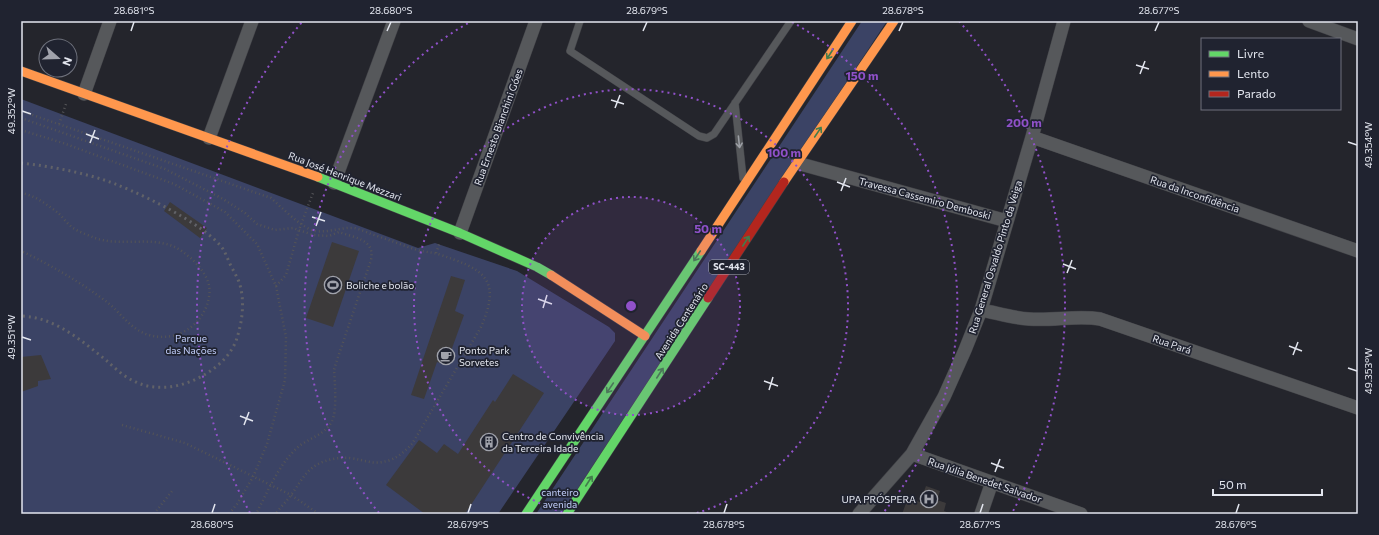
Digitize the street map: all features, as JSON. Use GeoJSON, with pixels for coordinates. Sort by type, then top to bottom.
{"type":"FeatureCollection","features":[{"type":"Feature","properties":{"kind":"main road"},"geometry":{"type":"LineString","coordinates":[[526,514],[852,21]]}},
{"type":"Feature","properties":{"kind":"main road","name":"Avenida Centenário"},"geometry":{"type":"LineString","coordinates":[[567,514],[797,163],[894,21]]}},
{"type":"Feature","properties":{"kind":"main road","name":"Rua José Henrique Mezzari"},"geometry":{"type":"LineString","coordinates":[[21,71],[319,177],[460,232],[537,267],[645,336]]}},
{"type":"Feature","properties":{"kind":"street"},"geometry":{"type":"LineString","coordinates":[[84,94],[110,21]]}},
{"type":"Feature","properties":{"kind":"street"},"geometry":{"type":"LineString","coordinates":[[209,138],[252,21]]}},
{"type":"Feature","properties":{"kind":"street"},"geometry":{"type":"LineString","coordinates":[[334,183],[394,21]]}},
{"type":"Feature","properties":{"kind":"street","name":"Rua Ernesto Bianchini Góes"},"geometry":{"type":"LineString","coordinates":[[460,232],[536,21]]}},
{"type":"Feature","properties":{"kind":"street","name":"Rua General Osvaldo Pinto da Veiga"},"geometry":{"type":"LineString","coordinates":[[860,514],[912,454],[944,396],[965,350],[981,310],[1032,137],[1064,21]]}},
{"type":"Feature","properties":{"kind":"street"},"geometry":{"type":"LineString","coordinates":[[1309,21],[1358,39]]}},
{"type":"Feature","properties":{"kind":"street","name":"Rua da Inconfidência"},"geometry":{"type":"LineString","coordinates":[[1032,137],[1358,251]]}},
{"type":"Feature","properties":{"kind":"street","name":"Travessa Cassemiro Demboski"},"geometry":{"type":"LineString","coordinates":[[797,163],[1007,221]]}},
{"type":"Feature","properties":{"kind":"street","name":"Rua Pará"},"geometry":{"type":"LineString","coordinates":[[981,310],[1015,318],[1030,319],[1089,317],[1100,319],[1358,408]]}},
{"type":"Feature","properties":{"kind":"street","name":"Rua Júlia Benedet Salvador"},"geometry":{"type":"LineString","coordinates":[[912,454],[1081,514]]}},
{"type":"Feature","properties":{"kind":"street"},"geometry":{"type":"LineString","coordinates":[[981,514],[992,482]]}},
{"type":"Feature","properties":{"kind":"lane"},"geometry":{"type":"LineString","coordinates":[[580,21],[570,51],[699,136],[707,138],[714,134],[791,21]]}},
{"type":"Feature","properties":{"kind":"lane"},"geometry":{"type":"LineString","coordinates":[[735,103],[743,186]]}},
{"type":"Feature","properties":{"kind":"path"},"geometry":{"type":"LineString","coordinates":[[59,124],[71,89]]}},
{"type":"Feature","properties":{"kind":"path"},"geometry":{"type":"LineString","coordinates":[[21,111],[271,198],[301,224],[314,231],[355,228],[422,251],[436,253],[472,267],[480,271],[486,277],[490,287],[488,314],[412,444],[402,453],[390,460],[369,463],[350,458],[336,458],[325,461],[312,468],[300,481],[291,495],[275,514]]}},
{"type":"Feature","properties":{"kind":"path"},"geometry":{"type":"LineString","coordinates":[[21,118],[165,169],[223,199],[245,213],[257,224],[275,230],[293,228],[313,235],[329,236],[339,232],[368,243],[371,248],[372,254],[334,370],[334,415],[332,423],[323,432],[299,446],[291,454],[271,485],[256,514]]}},
{"type":"Feature","properties":{"kind":"path"},"geometry":{"type":"LineString","coordinates":[[21,130],[63,143],[174,184],[225,212],[257,244],[276,286],[286,337],[285,380],[267,444],[253,477],[237,504],[229,514]]}},
{"type":"Feature","properties":{"kind":"path"},"geometry":{"type":"LineString","coordinates":[[276,286],[286,275],[301,224],[319,177]]}},
{"type":"Feature","properties":{"kind":"path"},"geometry":{"type":"LineString","coordinates":[[21,193],[40,200],[58,213],[73,228],[95,238],[111,242],[152,242],[169,245],[182,250],[202,271],[208,282],[210,297],[200,319],[193,326],[182,333],[170,337],[159,338],[136,330],[108,303],[53,266],[21,251]]}},
{"type":"Feature","properties":{"kind":"path"},"geometry":{"type":"LineString","coordinates":[[122,425],[185,443],[291,495],[320,514]]}},
{"type":"Feature","properties":{"kind":"path"},"geometry":{"type":"LineString","coordinates":[[154,514],[172,491]]}},
{"type":"Feature","properties":{"kind":"green space","name":"canteiro avenida"},"geometry":{"type":"Polygon","coordinates":[[[862,21],[887,21],[562,514],[536,514],[862,21]]]}},
{"type":"Feature","properties":{"kind":"green space","name":"Parque das Nações"},"geometry":{"type":"Polygon","coordinates":[[[21,99],[418,248],[435,243],[517,271],[609,327],[615,333],[615,341],[498,514],[21,514],[21,99]]]}},
{"type":"Feature","properties":{"kind":"building"},"geometry":{"type":"Polygon","coordinates":[[[170,202],[207,228],[200,238],[164,211],[170,202]]]}},
{"type":"Feature","properties":{"kind":"building","name":"Boliche e bolão"},"geometry":{"type":"Polygon","coordinates":[[[332,242],[359,251],[333,327],[306,318],[332,242]]]}},
{"type":"Feature","properties":{"kind":"building"},"geometry":{"type":"Polygon","coordinates":[[[451,276],[465,280],[455,311],[464,315],[446,365],[437,362],[424,399],[411,395],[451,276]]]}},
{"type":"Feature","properties":{"kind":"building"},"geometry":{"type":"Polygon","coordinates":[[[41,355],[51,379],[38,381],[38,386],[21,392],[21,357],[41,355]]]}},
{"type":"Feature","properties":{"kind":"building","name":"Centro de Convivência da Terceira Idade"},"geometry":{"type":"Polygon","coordinates":[[[513,374],[544,393],[465,514],[425,514],[386,485],[419,440],[437,453],[444,444],[458,454],[493,400],[495,402],[513,374]]]}},
{"type":"Feature","properties":{"kind":"building","name":"UPA PRÓSPERA"},"geometry":{"type":"Polygon","coordinates":[[[926,486],[940,491],[937,500],[946,503],[944,511],[949,514],[902,514],[908,498],[920,502],[926,486]]]}},
{"type":"Feature","properties":{"kind":"railway"},"geometry":{"type":"LineString","coordinates":[[21,163],[61,169],[101,179],[130,190],[185,218],[214,239],[223,249],[239,282],[242,292],[243,306],[236,341],[225,358],[217,366],[199,378],[169,387],[147,386],[138,383],[120,372],[78,338],[57,325],[33,317],[21,316]]}},
{"type":"Feature","properties":{"kind":"traffic: fast"},"geometry":{"type":"LineString","coordinates":[[318,177],[460,233],[537,267],[551,275]]}},
{"type":"Feature","properties":{"kind":"traffic: fast"},"geometry":{"type":"LineString","coordinates":[[526,514],[701,251]]}},
{"type":"Feature","properties":{"kind":"traffic: fast"},"geometry":{"type":"LineString","coordinates":[[567,514],[708,298]]}},
{"type":"Feature","properties":{"kind":"traffic: slow"},"geometry":{"type":"LineString","coordinates":[[701,251],[852,21]]}},
{"type":"Feature","properties":{"kind":"traffic: slow"},"geometry":{"type":"LineString","coordinates":[[784,182],[894,21]]}},
{"type":"Feature","properties":{"kind":"traffic: slow"},"geometry":{"type":"LineString","coordinates":[[21,71],[318,177]]}},
{"type":"Feature","properties":{"kind":"traffic: slow"},"geometry":{"type":"LineString","coordinates":[[551,275],[645,336]]}},
{"type":"Feature","properties":{"kind":"traffic: jam"},"geometry":{"type":"LineString","coordinates":[[708,298],[784,182]]}},
{"type":"Feature","properties":{"kind":"place","name":"Boliche e bolão"},"geometry":{"type":"Point","coordinates":[333,285]}},
{"type":"Feature","properties":{"kind":"place","name":"Ponto Park Sorvetes"},"geometry":{"type":"Point","coordinates":[446,356]}},
{"type":"Feature","properties":{"kind":"place","name":"Centro de Convivência da Terceira Idade"},"geometry":{"type":"Point","coordinates":[489,442]}},
{"type":"Feature","properties":{"kind":"place","name":"UPA PRÓSPERA"},"geometry":{"type":"Point","coordinates":[929,499]}}]}
